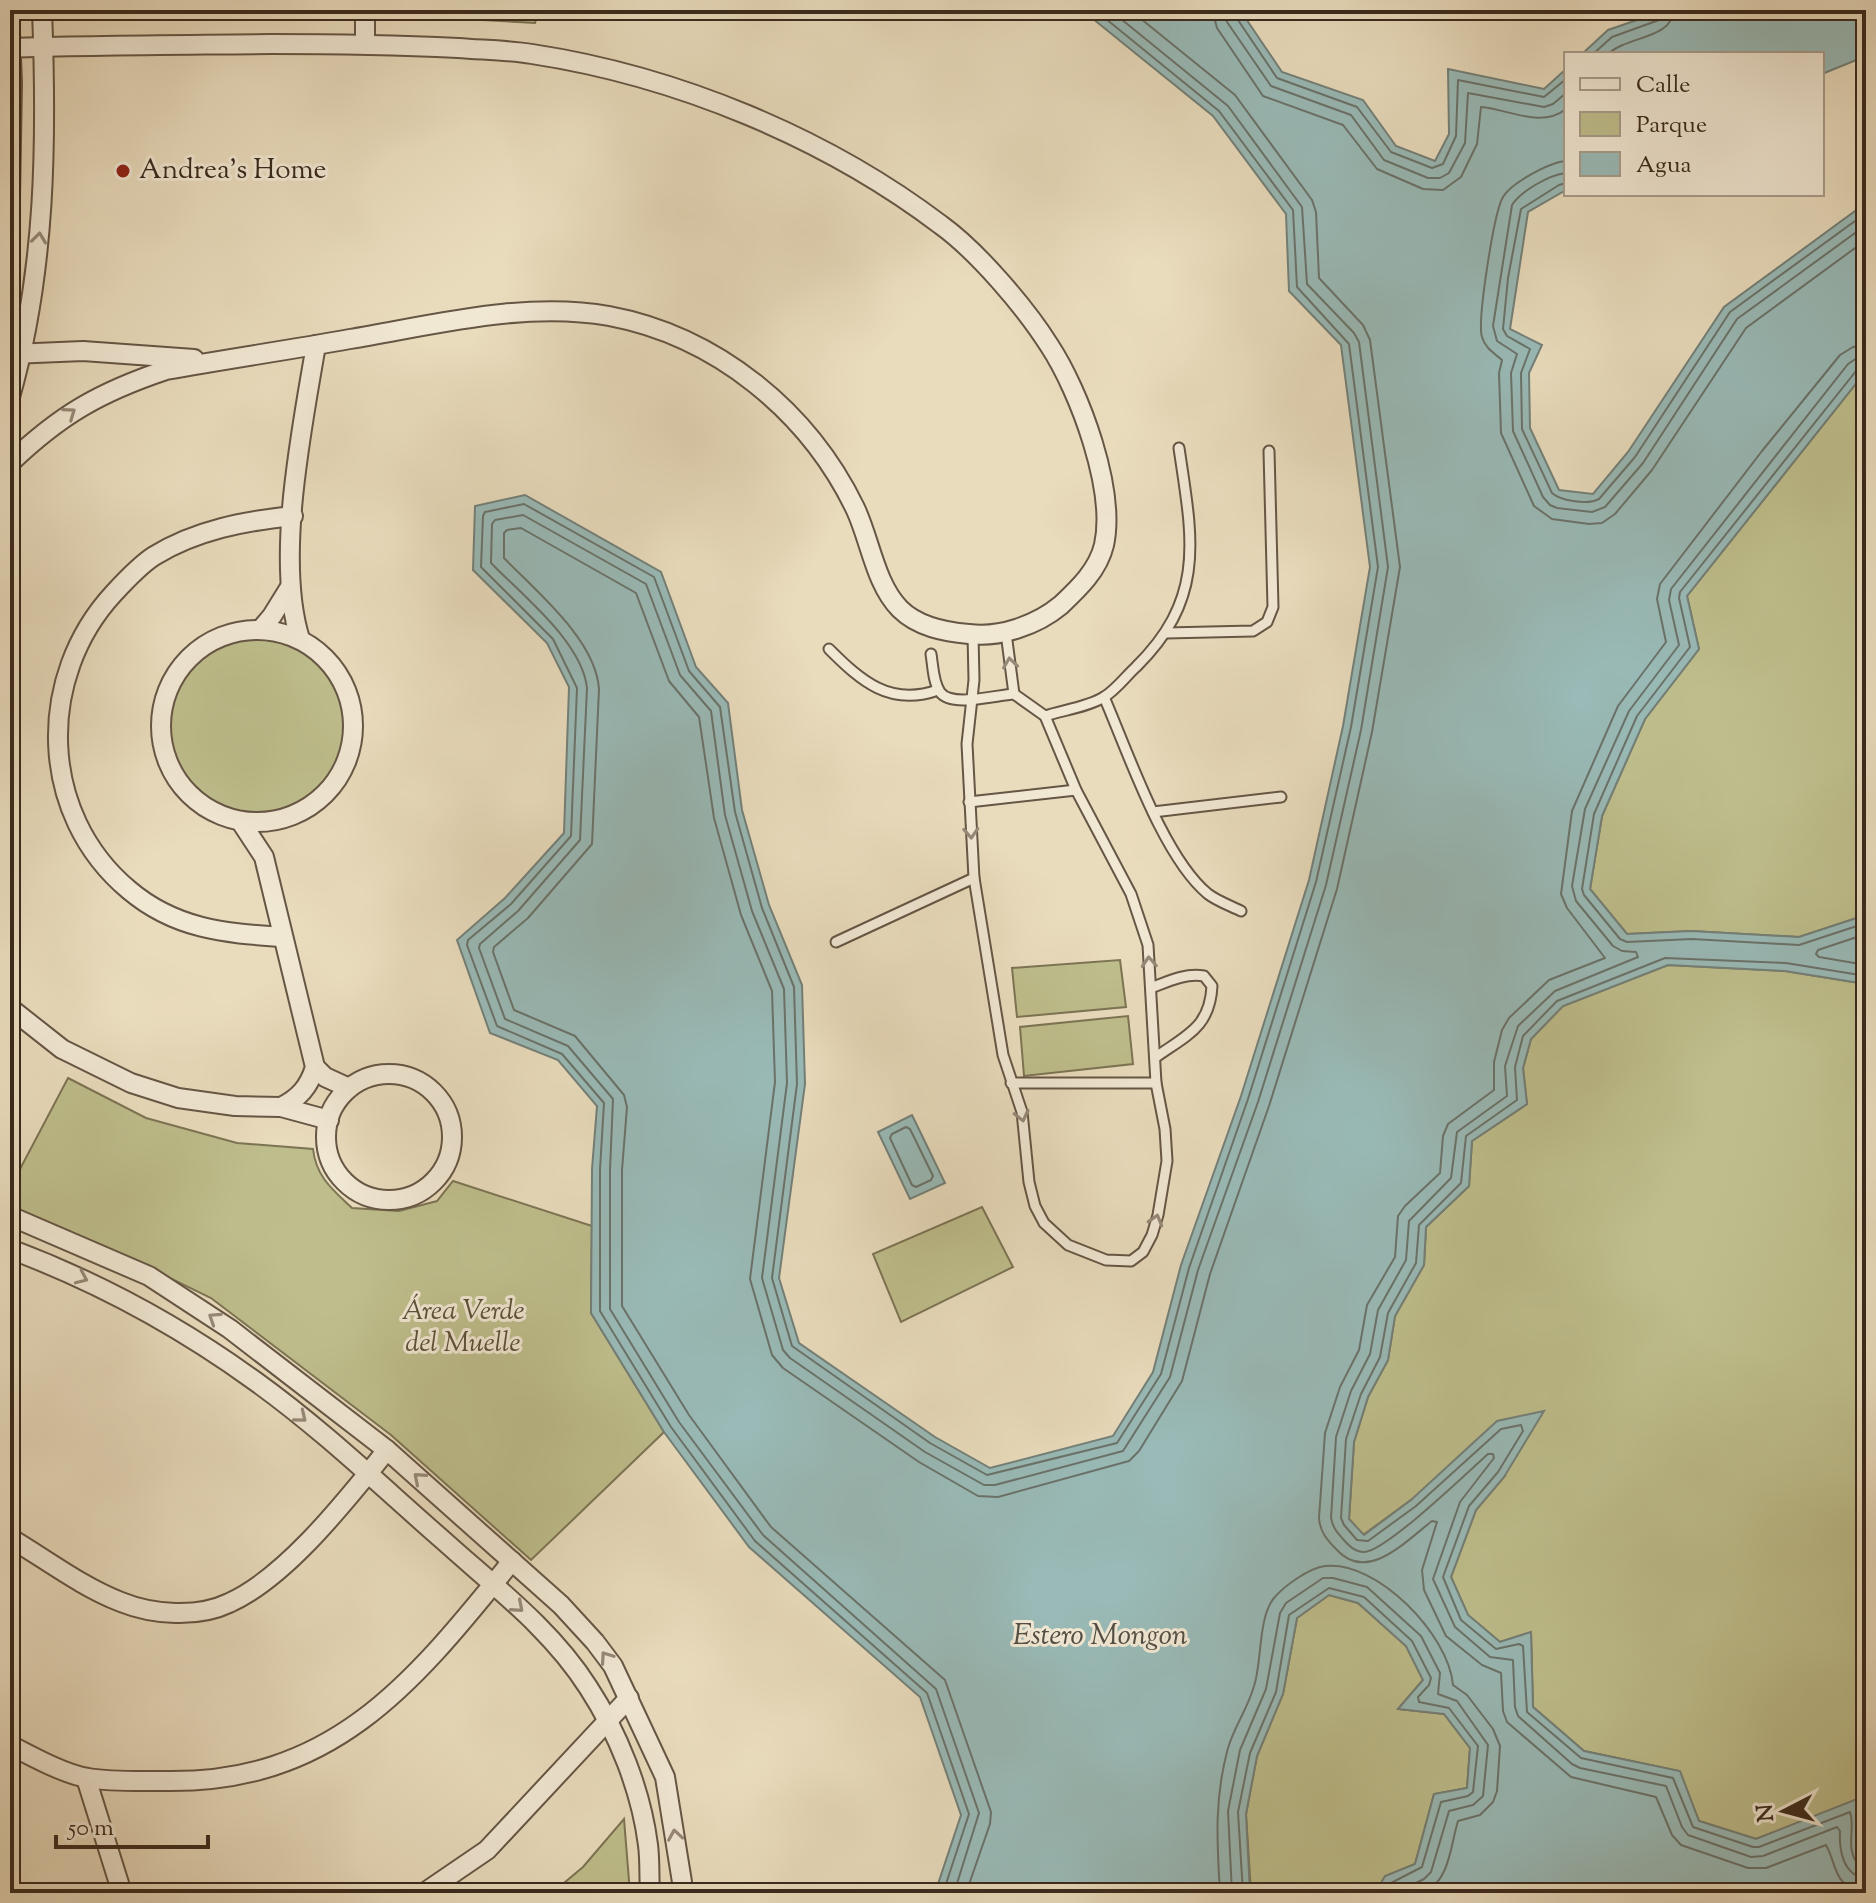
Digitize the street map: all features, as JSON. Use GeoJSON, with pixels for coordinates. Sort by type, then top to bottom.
{"type":"FeatureCollection","features":[{"type":"Feature","properties":{"kind":"street"},"geometry":{"type":"LineString","coordinates":[[10,397],[16,354],[31,303],[43,199],[45,83],[42,10]]}},
{"type":"Feature","properties":{"kind":"street"},"geometry":{"type":"LineString","coordinates":[[365,10],[365,43]]}},
{"type":"Feature","properties":{"kind":"street"},"geometry":{"type":"LineString","coordinates":[[10,33],[10,197]]}},
{"type":"Feature","properties":{"kind":"street"},"geometry":{"type":"LineString","coordinates":[[10,48],[365,43],[525,52],[603,67],[678,89],[803,140],[889,189],[947,229],[1000,283],[1050,346],[1080,408],[1094,447],[1107,518],[1103,551],[1089,576],[1051,614],[1006,633],[973,635],[922,625],[901,610],[888,593],[853,504],[814,440],[790,414],[723,359],[655,328],[606,316],[524,313],[468,318],[166,370],[121,385],[79,407],[40,434],[10,463]]}},
{"type":"Feature","properties":{"kind":"street"},"geometry":{"type":"LineString","coordinates":[[300,639],[292,613],[290,587],[293,516],[301,430],[316,345]]}},
{"type":"Feature","properties":{"kind":"street"},"geometry":{"type":"LineString","coordinates":[[16,354],[83,351],[212,361]]}},
{"type":"Feature","properties":{"kind":"street"},"geometry":{"type":"LineString","coordinates":[[281,937],[206,930],[166,914],[129,891],[101,862],[79,825],[58,759],[57,729],[59,701],[70,662],[99,609],[123,583],[152,557],[193,536],[237,524],[293,516]]}},
{"type":"Feature","properties":{"kind":"street"},"geometry":{"type":"LineString","coordinates":[[261,629],[290,587]]}},
{"type":"Feature","properties":{"kind":"street"},"geometry":{"type":"LineString","coordinates":[[261,629],[300,639],[322,654],[343,681],[353,714],[351,749],[337,781],[313,806],[275,822],[230,820],[202,806],[179,783],[164,753],[160,720],[168,688],[187,659],[213,639],[244,630],[261,629]]}},
{"type":"Feature","properties":{"kind":"street"},"geometry":{"type":"LineString","coordinates":[[241,822],[264,857],[315,1067],[304,1091],[294,1101],[281,1107]]}},
{"type":"Feature","properties":{"kind":"street"},"geometry":{"type":"LineString","coordinates":[[264,857],[275,822]]}},
{"type":"Feature","properties":{"kind":"street"},"geometry":{"type":"LineString","coordinates":[[10,1008],[62,1049],[131,1083],[178,1098],[235,1106],[281,1107],[329,1120]]}},
{"type":"Feature","properties":{"kind":"street"},"geometry":{"type":"LineString","coordinates":[[315,1067],[325,1077],[349,1088]]}},
{"type":"Feature","properties":{"kind":"street"},"geometry":{"type":"LineString","coordinates":[[387,1073],[407,1076],[426,1085],[440,1100],[450,1118],[453,1139],[449,1159],[438,1177],[423,1191],[404,1198],[382,1200],[362,1194],[344,1181],[332,1163],[327,1142],[329,1120],[336,1103],[349,1088],[367,1078],[387,1073]]}},
{"type":"Feature","properties":{"kind":"street"},"geometry":{"type":"LineString","coordinates":[[10,1216],[149,1276],[230,1329],[387,1450],[561,1605],[613,1666],[665,1777],[682,1882],[681,1893]]}},
{"type":"Feature","properties":{"kind":"street"},"geometry":{"type":"LineString","coordinates":[[10,1249],[93,1283],[201,1344],[256,1381],[368,1474],[558,1645],[590,1690],[623,1754],[637,1793],[648,1844],[650,1893]]}},
{"type":"Feature","properties":{"kind":"street"},"geometry":{"type":"LineString","coordinates":[[10,1538],[91,1589],[123,1603],[172,1612],[200,1611],[229,1603],[278,1570],[305,1544],[387,1450]]}},
{"type":"Feature","properties":{"kind":"street"},"geometry":{"type":"LineString","coordinates":[[10,1745],[86,1778],[193,1782],[249,1775],[302,1756],[341,1736],[414,1676],[512,1561]]}},
{"type":"Feature","properties":{"kind":"street"},"geometry":{"type":"LineString","coordinates":[[424,1893],[487,1850],[629,1698]]}},
{"type":"Feature","properties":{"kind":"street"},"geometry":{"type":"LineString","coordinates":[[86,1778],[122,1893]]}},
{"type":"Feature","properties":{"kind":"lane"},"geometry":{"type":"LineString","coordinates":[[1045,716],[1104,697],[1152,651],[1166,633],[1188,582],[1189,517],[1179,448]]}},
{"type":"Feature","properties":{"kind":"lane"},"geometry":{"type":"LineString","coordinates":[[1166,633],[1253,631],[1267,622],[1273,607],[1269,451]]}},
{"type":"Feature","properties":{"kind":"lane"},"geometry":{"type":"LineString","coordinates":[[1006,633],[1014,694]]}},
{"type":"Feature","properties":{"kind":"lane"},"geometry":{"type":"LineString","coordinates":[[931,654],[938,690],[953,700],[972,700],[1014,694],[1045,716],[1076,790],[1140,917],[1148,945],[1156,1083],[1165,1129],[1167,1161],[1158,1215],[1143,1252],[1131,1261],[1119,1262],[1091,1256],[1068,1245],[1044,1223],[1035,1206],[1029,1182],[1022,1112],[1003,1055],[974,878],[967,744],[972,700],[973,635]]}},
{"type":"Feature","properties":{"kind":"lane"},"geometry":{"type":"LineString","coordinates":[[829,649],[853,673],[880,690],[912,697],[938,690]]}},
{"type":"Feature","properties":{"kind":"lane"},"geometry":{"type":"LineString","coordinates":[[1104,697],[1153,812],[1183,866],[1209,894],[1241,911]]}},
{"type":"Feature","properties":{"kind":"lane"},"geometry":{"type":"LineString","coordinates":[[969,802],[1076,790]]}},
{"type":"Feature","properties":{"kind":"lane"},"geometry":{"type":"LineString","coordinates":[[1153,812],[1281,797]]}},
{"type":"Feature","properties":{"kind":"lane"},"geometry":{"type":"LineString","coordinates":[[836,942],[974,878]]}},
{"type":"Feature","properties":{"kind":"lane"},"geometry":{"type":"LineString","coordinates":[[1151,988],[1179,977],[1195,975],[1204,976],[1212,986],[1211,1005],[1206,1018],[1194,1031],[1156,1057]]}},
{"type":"Feature","properties":{"kind":"lane"},"geometry":{"type":"LineString","coordinates":[[1011,1083],[1156,1083]]}},
{"type":"Feature","properties":{"kind":"green space"},"geometry":{"type":"Polygon","coordinates":[[[410,10],[539,10],[535,23],[410,16],[410,10]]]}},
{"type":"Feature","properties":{"kind":"green space"},"geometry":{"type":"Polygon","coordinates":[[[1866,371],[1866,915],[1799,937],[1691,931],[1627,934],[1590,889],[1602,816],[1645,719],[1699,649],[1687,596],[1866,371]]]}},
{"type":"Feature","properties":{"kind":"green space"},"geometry":{"type":"Polygon","coordinates":[[[257,630],[294,637],[325,658],[346,689],[353,726],[346,763],[325,794],[294,815],[257,822],[220,815],[189,794],[168,763],[161,726],[168,689],[189,658],[220,637],[257,630]]]}},
{"type":"Feature","properties":{"kind":"green space"},"geometry":{"type":"Polygon","coordinates":[[[1120,960],[1126,1007],[1017,1017],[1012,968],[1120,960]]]}},
{"type":"Feature","properties":{"kind":"green space"},"geometry":{"type":"Polygon","coordinates":[[[1668,965],[1785,971],[1866,984],[1866,1874],[1857,1841],[1862,1798],[1756,1839],[1699,1821],[1679,1771],[1584,1751],[1533,1707],[1531,1632],[1500,1642],[1468,1615],[1451,1577],[1476,1510],[1504,1477],[1411,1500],[1363,1535],[1349,1519],[1354,1442],[1368,1397],[1388,1360],[1395,1316],[1424,1265],[1426,1227],[1469,1186],[1472,1141],[1527,1104],[1523,1068],[1531,1039],[1563,1006],[1668,965]]]}},
{"type":"Feature","properties":{"kind":"green space"},"geometry":{"type":"Polygon","coordinates":[[[1128,1016],[1133,1064],[1024,1076],[1020,1027],[1128,1016]]]}},
{"type":"Feature","properties":{"kind":"green space","name":"Área Verde del Muelle"},"geometry":{"type":"Polygon","coordinates":[[[68,1078],[146,1118],[237,1143],[313,1149],[322,1175],[352,1208],[399,1211],[437,1201],[453,1181],[592,1226],[591,1313],[664,1432],[531,1560],[391,1435],[211,1298],[133,1260],[10,1208],[10,1188],[68,1078]]]}},
{"type":"Feature","properties":{"kind":"green space"},"geometry":{"type":"Polygon","coordinates":[[[982,1207],[1013,1267],[901,1322],[873,1254],[982,1207]]]}},
{"type":"Feature","properties":{"kind":"green space"},"geometry":{"type":"Polygon","coordinates":[[[1329,1595],[1358,1603],[1406,1646],[1423,1680],[1398,1709],[1444,1714],[1470,1748],[1467,1788],[1434,1794],[1415,1864],[1386,1876],[1375,1893],[1251,1893],[1246,1814],[1257,1756],[1283,1694],[1297,1618],[1329,1595]]]}},
{"type":"Feature","properties":{"kind":"green space"},"geometry":{"type":"Polygon","coordinates":[[[624,1819],[630,1893],[552,1893],[583,1867],[624,1819]]]}},
{"type":"Feature","properties":{"kind":"water","name":"Estero Mongon"},"geometry":{"type":"Polygon","coordinates":[[[1082,10],[1240,10],[1282,72],[1363,100],[1396,146],[1435,161],[1449,134],[1448,69],[1544,89],[1564,71],[1564,191],[1528,212],[1510,329],[1542,345],[1529,373],[1530,428],[1559,490],[1593,494],[1628,452],[1724,307],[1866,203],[1866,371],[1687,596],[1699,649],[1645,719],[1602,816],[1590,889],[1627,934],[1691,931],[1799,937],[1866,915],[1866,984],[1785,971],[1668,965],[1563,1006],[1531,1039],[1523,1068],[1527,1104],[1472,1141],[1469,1186],[1426,1227],[1424,1265],[1395,1316],[1388,1360],[1368,1397],[1354,1442],[1349,1519],[1364,1535],[1411,1500],[1497,1421],[1544,1411],[1504,1477],[1476,1510],[1451,1577],[1468,1615],[1500,1642],[1531,1632],[1533,1707],[1584,1751],[1680,1771],[1699,1821],[1756,1839],[1862,1797],[1857,1841],[1866,1874],[1866,1893],[1375,1893],[1385,1876],[1415,1864],[1434,1794],[1467,1788],[1470,1748],[1444,1714],[1398,1709],[1423,1680],[1406,1646],[1358,1603],[1329,1595],[1297,1618],[1283,1694],[1257,1756],[1246,1814],[1250,1893],[935,1893],[961,1815],[920,1697],[749,1547],[664,1432],[591,1313],[592,1169],[597,1106],[558,1060],[490,1033],[457,940],[505,898],[564,833],[569,687],[547,643],[473,570],[475,506],[525,495],[661,572],[696,667],[728,703],[742,810],[769,905],[802,985],[805,1084],[779,1278],[799,1343],[935,1437],[990,1468],[1113,1436],[1153,1372],[1181,1265],[1241,1096],[1309,880],[1343,726],[1370,567],[1341,345],[1289,291],[1286,214],[1213,116],[1082,10]]]}},
{"type":"Feature","properties":{"kind":"water"},"geometry":{"type":"Polygon","coordinates":[[[1666,10],[1866,10],[1866,56],[1824,73],[1824,52],[1584,52],[1608,30],[1666,10]]]}},
{"type":"Feature","properties":{"kind":"water"},"geometry":{"type":"Polygon","coordinates":[[[912,1115],[945,1183],[910,1199],[878,1132],[912,1115]]]}},
{"type":"Feature","properties":{"kind":"place","name":"Andrea's Home"},"geometry":{"type":"Point","coordinates":[123,171]}}]}
